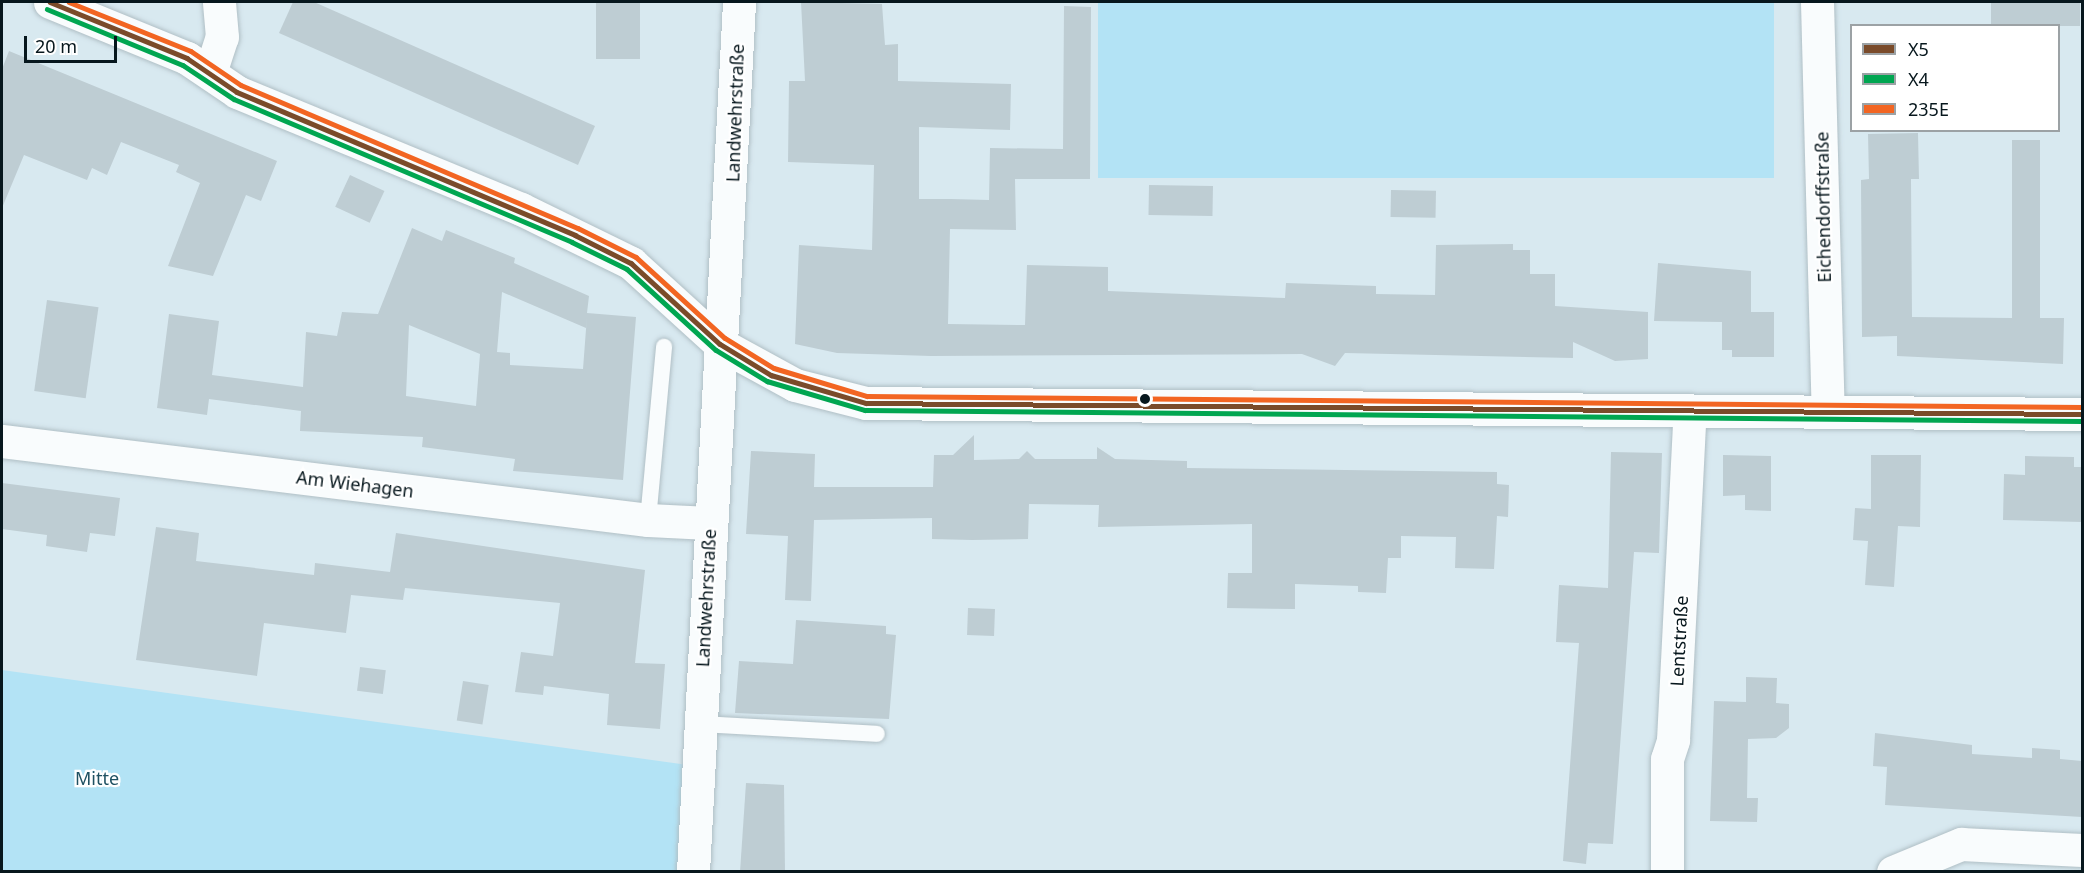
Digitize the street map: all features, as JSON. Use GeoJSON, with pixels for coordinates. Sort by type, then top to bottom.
{"type":"FeatureCollection","features":[{"type":"Feature","properties":{"kind":"street"},"geometry":{"type":"LineString","coordinates":[[50,2],[187,58],[237,92],[521,209],[631,263],[720,344],[795,385],[866,403],[2082,414]]}},
{"type":"Feature","properties":{"kind":"street"},"geometry":{"type":"LineString","coordinates":[[210,73],[222,38],[219,2]]}},
{"type":"Feature","properties":{"kind":"street","name":"Landwehrstraße"},"geometry":{"type":"LineString","coordinates":[[693,872],[709,523],[739,2]]}},
{"type":"Feature","properties":{"kind":"street","name":"Eichendorffstraße"},"geometry":{"type":"LineString","coordinates":[[1817,2],[1828,412]]}},
{"type":"Feature","properties":{"kind":"street","name":"Lentstraße"},"geometry":{"type":"LineString","coordinates":[[1667,872],[1666,771],[1673,741],[1690,410]]}},
{"type":"Feature","properties":{"kind":"street","name":"Am Wiehagen"},"geometry":{"type":"LineString","coordinates":[[2,441],[648,520],[709,523]]}},
{"type":"Feature","properties":{"kind":"street"},"geometry":{"type":"LineString","coordinates":[[1893,872],[1960,858],[2082,849]]}},
{"type":"Feature","properties":{"kind":"lane"},"geometry":{"type":"LineString","coordinates":[[648,520],[664,347]]}},
{"type":"Feature","properties":{"kind":"lane"},"geometry":{"type":"LineString","coordinates":[[700,724],[877,734]]}},
{"type":"Feature","properties":{"kind":"green space"},"geometry":{"type":"Polygon","coordinates":[[[1098,2],[1774,2],[1774,178],[1098,178],[1098,2]]]}},
{"type":"Feature","properties":{"kind":"green space","name":"Mitte"},"geometry":{"type":"Polygon","coordinates":[[[2,670],[688,765],[677,871],[2,872],[2,670]]]}},
{"type":"Feature","properties":{"kind":"building"},"geometry":{"type":"Polygon","coordinates":[[[293,2],[314,2],[595,126],[578,165],[279,33],[293,2]]]}},
{"type":"Feature","properties":{"kind":"building"},"geometry":{"type":"Polygon","coordinates":[[[596,2],[640,2],[640,59],[596,59],[596,2]]]}},
{"type":"Feature","properties":{"kind":"building"},"geometry":{"type":"Polygon","coordinates":[[[801,2],[882,4],[885,45],[898,44],[898,81],[1011,84],[1010,130],[919,127],[919,199],[989,200],[990,148],[1063,149],[1064,6],[1091,7],[1090,179],[1015,179],[1016,230],[950,229],[948,324],[1025,325],[1027,265],[1108,267],[1108,291],[1285,298],[1286,283],[1376,286],[1376,294],[1435,295],[1436,245],[1513,244],[1513,250],[1530,250],[1530,274],[1555,274],[1555,306],[1648,312],[1648,359],[1615,361],[1573,342],[1573,358],[1345,353],[1335,366],[1302,354],[931,356],[837,353],[795,344],[799,245],[872,250],[874,165],[788,162],[789,81],[805,81],[801,2]]]}},
{"type":"Feature","properties":{"kind":"building"},"geometry":{"type":"Polygon","coordinates":[[[1991,2],[2080,2],[2080,26],[1991,24],[1991,2]]]}},
{"type":"Feature","properties":{"kind":"building"},"geometry":{"type":"Polygon","coordinates":[[[9,51],[277,161],[261,201],[246,195],[213,276],[168,266],[200,183],[176,172],[179,165],[121,142],[107,175],[92,168],[87,180],[24,155],[2,208],[2,69],[9,51]]]}},
{"type":"Feature","properties":{"kind":"building"},"geometry":{"type":"Polygon","coordinates":[[[1918,133],[1919,179],[1911,179],[1912,317],[2012,318],[2012,140],[2040,140],[2040,318],[2064,318],[2063,364],[1897,356],[1897,336],[1862,337],[1861,180],[1869,179],[1868,134],[1918,133]]]}},
{"type":"Feature","properties":{"kind":"building"},"geometry":{"type":"Polygon","coordinates":[[[350,175],[384,191],[370,223],[335,207],[350,175]]]}},
{"type":"Feature","properties":{"kind":"building"},"geometry":{"type":"Polygon","coordinates":[[[1149,185],[1213,186],[1212,216],[1148,215],[1149,185]]]}},
{"type":"Feature","properties":{"kind":"building"},"geometry":{"type":"Polygon","coordinates":[[[1391,190],[1436,191],[1436,218],[1391,217],[1391,190]]]}},
{"type":"Feature","properties":{"kind":"building"},"geometry":{"type":"Polygon","coordinates":[[[412,228],[442,241],[446,230],[515,258],[514,263],[589,296],[587,313],[636,317],[623,480],[513,471],[515,459],[422,447],[423,437],[300,431],[301,411],[209,399],[207,415],[157,408],[169,314],[219,321],[212,375],[303,387],[306,332],[337,336],[342,312],[378,314],[412,228]],[[502,292],[497,352],[510,353],[510,365],[583,369],[587,316],[586,328],[502,292]],[[409,325],[406,396],[476,406],[480,354],[409,325]]]}},
{"type":"Feature","properties":{"kind":"building"},"geometry":{"type":"Polygon","coordinates":[[[1658,263],[1751,271],[1751,312],[1774,312],[1774,357],[1732,357],[1732,350],[1722,350],[1722,322],[1654,321],[1658,263]]]}},
{"type":"Feature","properties":{"kind":"building"},"geometry":{"type":"Polygon","coordinates":[[[47,300],[98,307],[86,398],[34,391],[47,300]]]}},
{"type":"Feature","properties":{"kind":"building"},"geometry":{"type":"Polygon","coordinates":[[[974,435],[974,460],[1019,459],[1027,451],[1035,459],[1097,459],[1097,447],[1115,459],[1187,461],[1187,468],[1497,472],[1497,484],[1509,485],[1508,517],[1497,516],[1494,569],[1455,568],[1456,537],[1401,536],[1401,558],[1388,558],[1386,593],[1358,592],[1358,586],[1295,584],[1295,609],[1227,608],[1228,573],[1252,573],[1252,524],[1098,527],[1099,505],[1029,504],[1028,539],[972,540],[932,539],[932,518],[814,520],[811,601],[785,600],[788,536],[746,534],[751,451],[815,454],[814,487],[933,487],[934,455],[953,455],[974,435]]]}},
{"type":"Feature","properties":{"kind":"building"},"geometry":{"type":"Polygon","coordinates":[[[1611,452],[1662,453],[1659,553],[1634,552],[1613,844],[1588,843],[1586,864],[1563,861],[1579,643],[1556,642],[1559,585],[1608,588],[1611,452]]]}},
{"type":"Feature","properties":{"kind":"building"},"geometry":{"type":"Polygon","coordinates":[[[1723,455],[1771,456],[1771,511],[1745,510],[1745,495],[1723,496],[1723,455]]]}},
{"type":"Feature","properties":{"kind":"building"},"geometry":{"type":"Polygon","coordinates":[[[1871,455],[1921,455],[1920,527],[1898,526],[1894,587],[1865,585],[1868,541],[1853,540],[1855,508],[1871,509],[1871,455]]]}},
{"type":"Feature","properties":{"kind":"building"},"geometry":{"type":"Polygon","coordinates":[[[2025,456],[2074,457],[2074,467],[2082,467],[2082,522],[2003,520],[2004,474],[2025,475],[2025,456]]]}},
{"type":"Feature","properties":{"kind":"building"},"geometry":{"type":"Polygon","coordinates":[[[2,483],[120,498],[115,536],[90,533],[87,552],[46,546],[47,535],[2,529],[2,483]]]}},
{"type":"Feature","properties":{"kind":"building"},"geometry":{"type":"Polygon","coordinates":[[[156,527],[199,533],[196,561],[314,575],[315,563],[390,572],[396,533],[645,570],[635,663],[665,664],[660,729],[607,725],[609,694],[544,686],[543,695],[515,692],[521,652],[553,656],[560,603],[405,588],[403,600],[351,595],[346,633],[264,623],[257,676],[136,660],[156,527]]]}},
{"type":"Feature","properties":{"kind":"building"},"geometry":{"type":"Polygon","coordinates":[[[968,608],[995,609],[994,636],[967,635],[968,608]]]}},
{"type":"Feature","properties":{"kind":"building"},"geometry":{"type":"Polygon","coordinates":[[[796,620],[886,626],[886,634],[896,635],[889,719],[735,713],[739,661],[793,664],[796,620]]]}},
{"type":"Feature","properties":{"kind":"building"},"geometry":{"type":"Polygon","coordinates":[[[360,667],[386,670],[383,694],[357,691],[360,667]]]}},
{"type":"Feature","properties":{"kind":"building"},"geometry":{"type":"Polygon","coordinates":[[[1746,677],[1777,678],[1776,703],[1789,704],[1789,728],[1776,738],[1748,739],[1747,798],[1758,798],[1757,822],[1710,821],[1714,701],[1746,702],[1746,677]]]}},
{"type":"Feature","properties":{"kind":"building"},"geometry":{"type":"Polygon","coordinates":[[[463,681],[489,685],[482,725],[457,721],[463,681]]]}},
{"type":"Feature","properties":{"kind":"building"},"geometry":{"type":"Polygon","coordinates":[[[1875,733],[1972,745],[1972,754],[2032,758],[2032,748],[2060,750],[2060,759],[2082,761],[2082,817],[1885,805],[1887,767],[1873,766],[1875,733]]]}},
{"type":"Feature","properties":{"kind":"building"},"geometry":{"type":"Polygon","coordinates":[[[746,783],[784,785],[785,872],[740,872],[746,783]]]}},
{"type":"Feature","properties":{"kind":"transit line","name":"X5"},"geometry":{"type":"LineString","coordinates":[[50,2],[187,58],[237,92],[575,235],[631,263],[720,344],[771,375],[866,403],[2082,414]]}},
{"type":"Feature","properties":{"kind":"transit line","name":"235E"},"geometry":{"type":"LineString","coordinates":[[69,2],[191,51],[241,85],[578,228],[636,257],[725,338],[774,368],[867,396],[2082,407]]}},
{"type":"Feature","properties":{"kind":"transit line","name":"X4"},"geometry":{"type":"LineString","coordinates":[[47,9],[183,65],[234,99],[572,242],[627,269],[716,350],[767,381],[865,410],[2082,421]]}}]}
